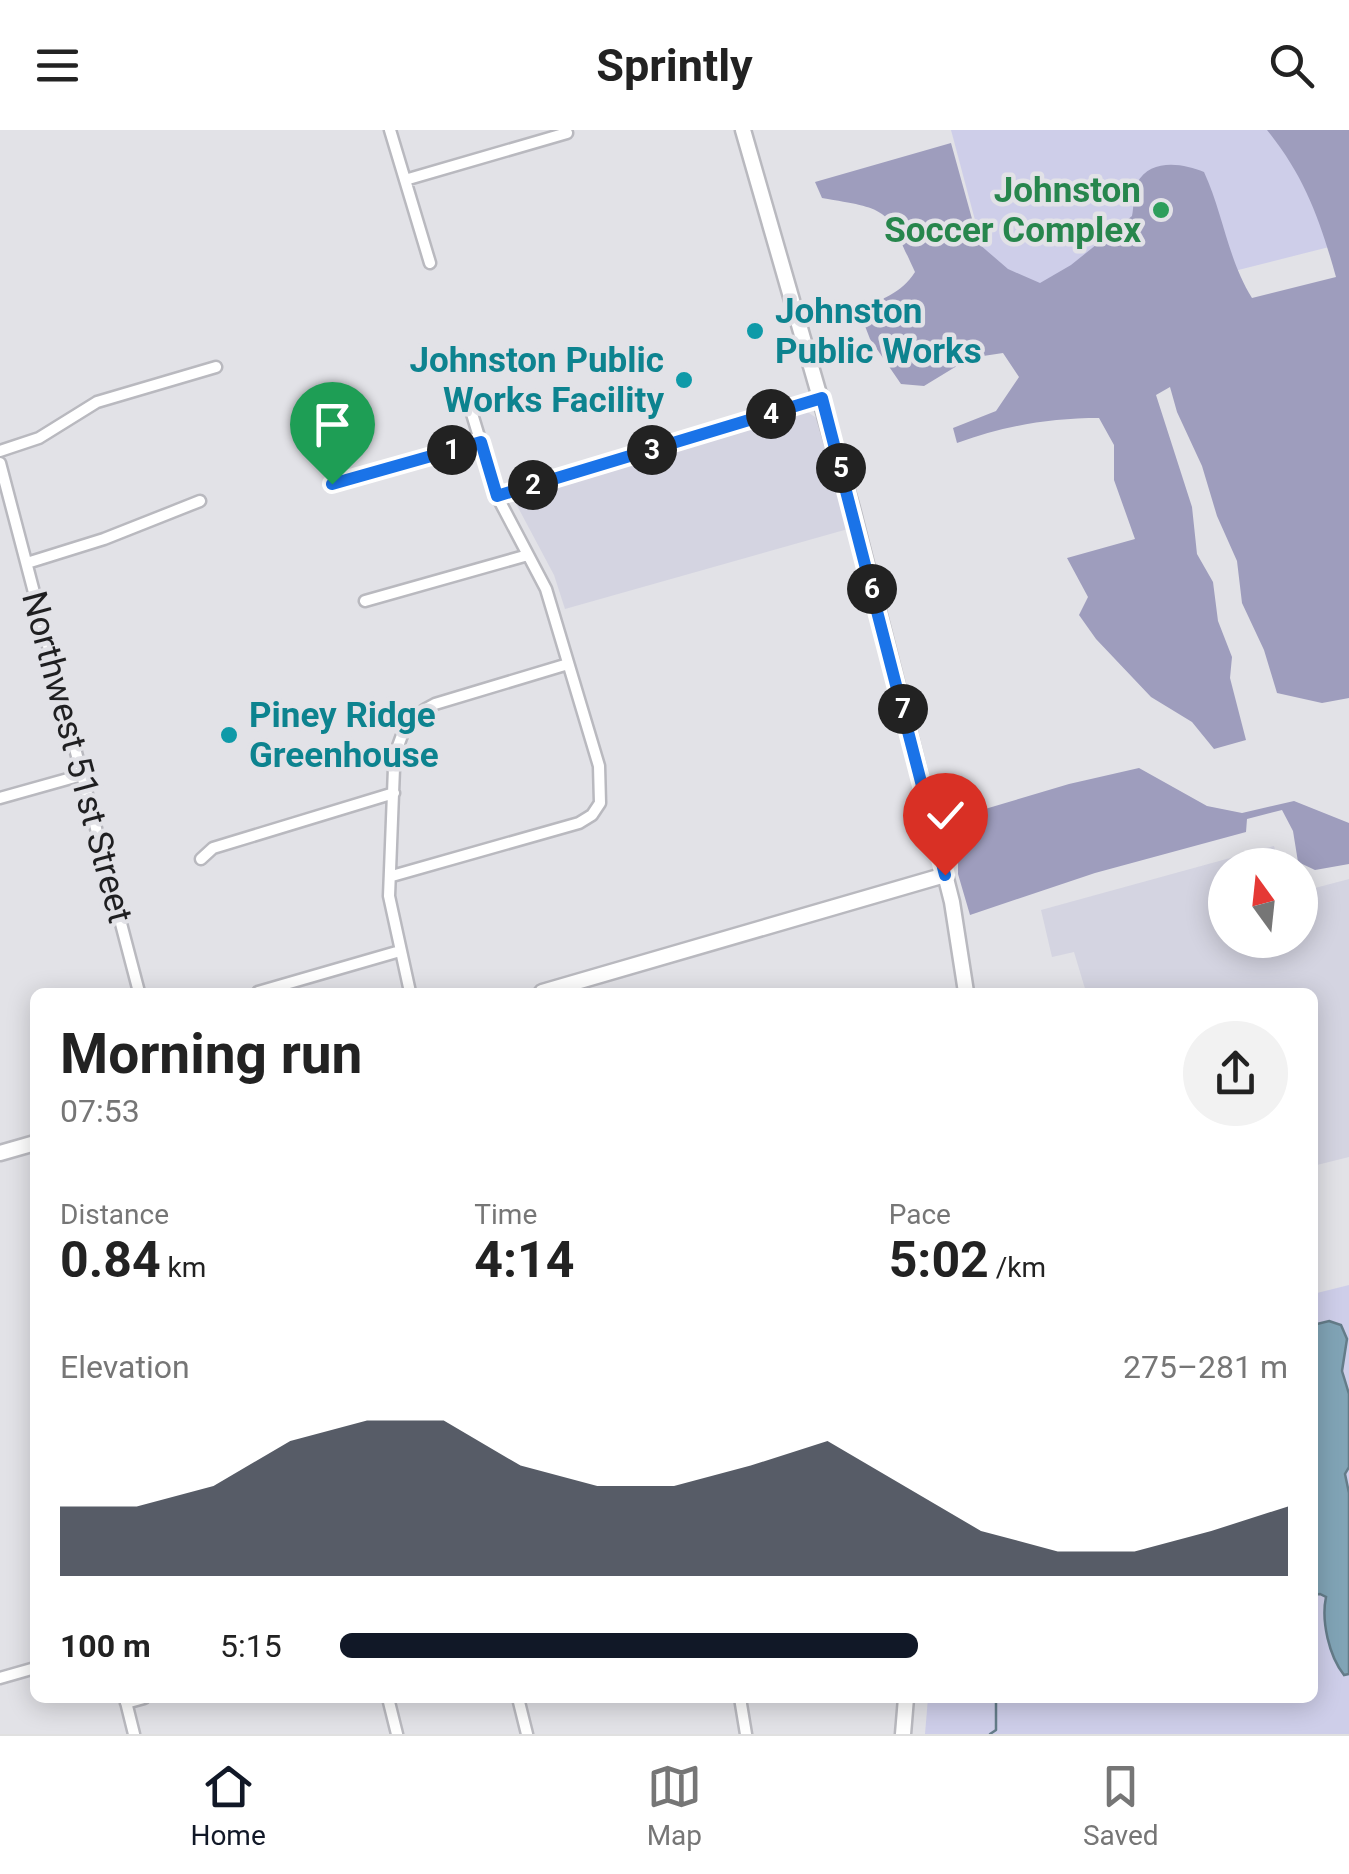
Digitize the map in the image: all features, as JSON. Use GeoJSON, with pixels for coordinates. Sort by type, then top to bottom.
{"type":"FeatureCollection","features":[{"type":"Feature","properties":{"kind":"main road"},"geometry":{"type":"LineString","coordinates":[[744,130],[822,398],[945,875],[966,988]]}},
{"type":"Feature","properties":{"kind":"main road"},"geometry":{"type":"LineString","coordinates":[[556,988],[945,875]]}},
{"type":"Feature","properties":{"kind":"main road"},"geometry":{"type":"LineString","coordinates":[[0,1153],[30,1144]]}},
{"type":"Feature","properties":{"kind":"main road"},"geometry":{"type":"LineString","coordinates":[[903,1734],[906,1703]]}},
{"type":"Feature","properties":{"kind":"street"},"geometry":{"type":"LineString","coordinates":[[390,130],[430,263]]}},
{"type":"Feature","properties":{"kind":"street"},"geometry":{"type":"LineString","coordinates":[[405,180],[567,133]]}},
{"type":"Feature","properties":{"kind":"street"},"geometry":{"type":"LineString","coordinates":[[0,451],[39,438],[97,402],[216,367]]}},
{"type":"Feature","properties":{"kind":"street"},"geometry":{"type":"LineString","coordinates":[[392,876],[579,823],[600,804],[599,766],[546,589],[497,496],[466,394]]}},
{"type":"Feature","properties":{"kind":"street"},"geometry":{"type":"LineString","coordinates":[[497,496],[822,398]]}},
{"type":"Feature","properties":{"kind":"street"},"geometry":{"type":"LineString","coordinates":[[332,484],[481,442]]}},
{"type":"Feature","properties":{"kind":"street","name":"Northwest 51st Street"},"geometry":{"type":"LineString","coordinates":[[0,463],[138,988]]}},
{"type":"Feature","properties":{"kind":"street"},"geometry":{"type":"LineString","coordinates":[[26,563],[104,539],[200,501]]}},
{"type":"Feature","properties":{"kind":"street"},"geometry":{"type":"LineString","coordinates":[[365,601],[528,555]]}},
{"type":"Feature","properties":{"kind":"street"},"geometry":{"type":"LineString","coordinates":[[409,988],[390,912],[396,747],[402,731],[422,710],[568,664]]}},
{"type":"Feature","properties":{"kind":"street"},"geometry":{"type":"LineString","coordinates":[[0,798],[82,776]]}},
{"type":"Feature","properties":{"kind":"street"},"geometry":{"type":"LineString","coordinates":[[201,859],[213,848],[394,793]]}},
{"type":"Feature","properties":{"kind":"street"},"geometry":{"type":"LineString","coordinates":[[272,988],[400,951]]}},
{"type":"Feature","properties":{"kind":"street"},"geometry":{"type":"LineString","coordinates":[[0,1678],[30,1669]]}},
{"type":"Feature","properties":{"kind":"street"},"geometry":{"type":"LineString","coordinates":[[127,1703],[134,1734]]}},
{"type":"Feature","properties":{"kind":"street"},"geometry":{"type":"LineString","coordinates":[[389,1703],[397,1734]]}},
{"type":"Feature","properties":{"kind":"street"},"geometry":{"type":"LineString","coordinates":[[519,1703],[527,1734]]}},
{"type":"Feature","properties":{"kind":"street"},"geometry":{"type":"LineString","coordinates":[[741,1703],[746,1734]]}},
{"type":"Feature","properties":{"kind":"shaded area","name":"Johnston Soccer Complex"},"geometry":{"type":"Polygon","coordinates":[[[951,130],[1349,130],[1349,242],[1004,329],[951,130]]]}},
{"type":"Feature","properties":{"kind":"shaded area"},"geometry":{"type":"Polygon","coordinates":[[[1267,130],[1349,130],[1349,698],[1322,703],[1277,693],[1264,650],[1242,603],[1237,561],[1170,387],[1156,395],[1192,507],[1197,554],[1213,582],[1218,621],[1232,657],[1230,678],[1246,740],[1214,749],[1192,722],[1151,697],[1096,639],[1079,615],[1088,597],[1067,558],[1135,539],[1114,480],[1114,445],[1099,418],[1026,424],[957,443],[953,428],[996,411],[1019,377],[1003,353],[970,358],[924,386],[901,384],[870,339],[858,308],[897,291],[915,272],[884,215],[822,198],[815,182],[951,143],[979,244],[1008,269],[1040,283],[1071,265],[1132,216],[1136,186],[1150,169],[1186,166],[1204,172],[1237,268],[1252,298],[1336,277],[1310,200],[1267,130]]]}},
{"type":"Feature","properties":{"kind":"shaded area"},"geometry":{"type":"Polygon","coordinates":[[[806,411],[818,419],[848,529],[565,609],[554,575],[513,498],[806,411]]]}},
{"type":"Feature","properties":{"kind":"shaded area"},"geometry":{"type":"Polygon","coordinates":[[[1139,768],[1207,806],[1242,813],[1294,801],[1349,823],[1349,864],[1318,869],[1318,848],[1296,848],[1293,831],[1282,810],[1247,819],[1246,832],[1095,873],[970,915],[958,874],[958,817],[1139,768]]]}},
{"type":"Feature","properties":{"kind":"shaded area"},"geometry":{"type":"Polygon","coordinates":[[[1208,864],[1208,958],[1318,958],[1318,887],[1349,879],[1349,1157],[1318,1165],[1318,988],[1085,988],[1074,952],[1052,957],[1041,910],[1208,864]]]}},
{"type":"Feature","properties":{"kind":"shaded area"},"geometry":{"type":"Polygon","coordinates":[[[1349,1285],[1349,1734],[925,1734],[928,1703],[1318,1703],[1318,1293],[1349,1285]]]}},
{"type":"Feature","properties":{"kind":"shaded area"},"geometry":{"type":"Polygon","coordinates":[[[1329,1321],[1341,1325],[1347,1339],[1342,1371],[1349,1394],[1349,1467],[1345,1474],[1349,1493],[1349,1674],[1344,1675],[1328,1638],[1326,1597],[1318,1594],[1318,1324],[1329,1321]]]}},
{"type":"Feature","properties":{"kind":"waterway"},"geometry":{"type":"LineString","coordinates":[[990,1734],[996,1730],[996,1703]]}},
{"type":"Feature","properties":{"kind":"place","name":"Johnston Soccer Complex"},"geometry":{"type":"Point","coordinates":[1161,210]}},
{"type":"Feature","properties":{"kind":"place","name":"Johnston Public Works"},"geometry":{"type":"Point","coordinates":[755,331]}},
{"type":"Feature","properties":{"kind":"place","name":"Johnston Public Works Facility"},"geometry":{"type":"Point","coordinates":[684,380]}},
{"type":"Feature","properties":{"kind":"place","name":"Piney Ridge Greenhouse"},"geometry":{"type":"Point","coordinates":[229,735]}},
{"type":"Feature","properties":{"kind":"route"},"geometry":{"type":"LineString","coordinates":[[332,484],[481,442],[497,496],[822,398],[945,875]]}}]}
